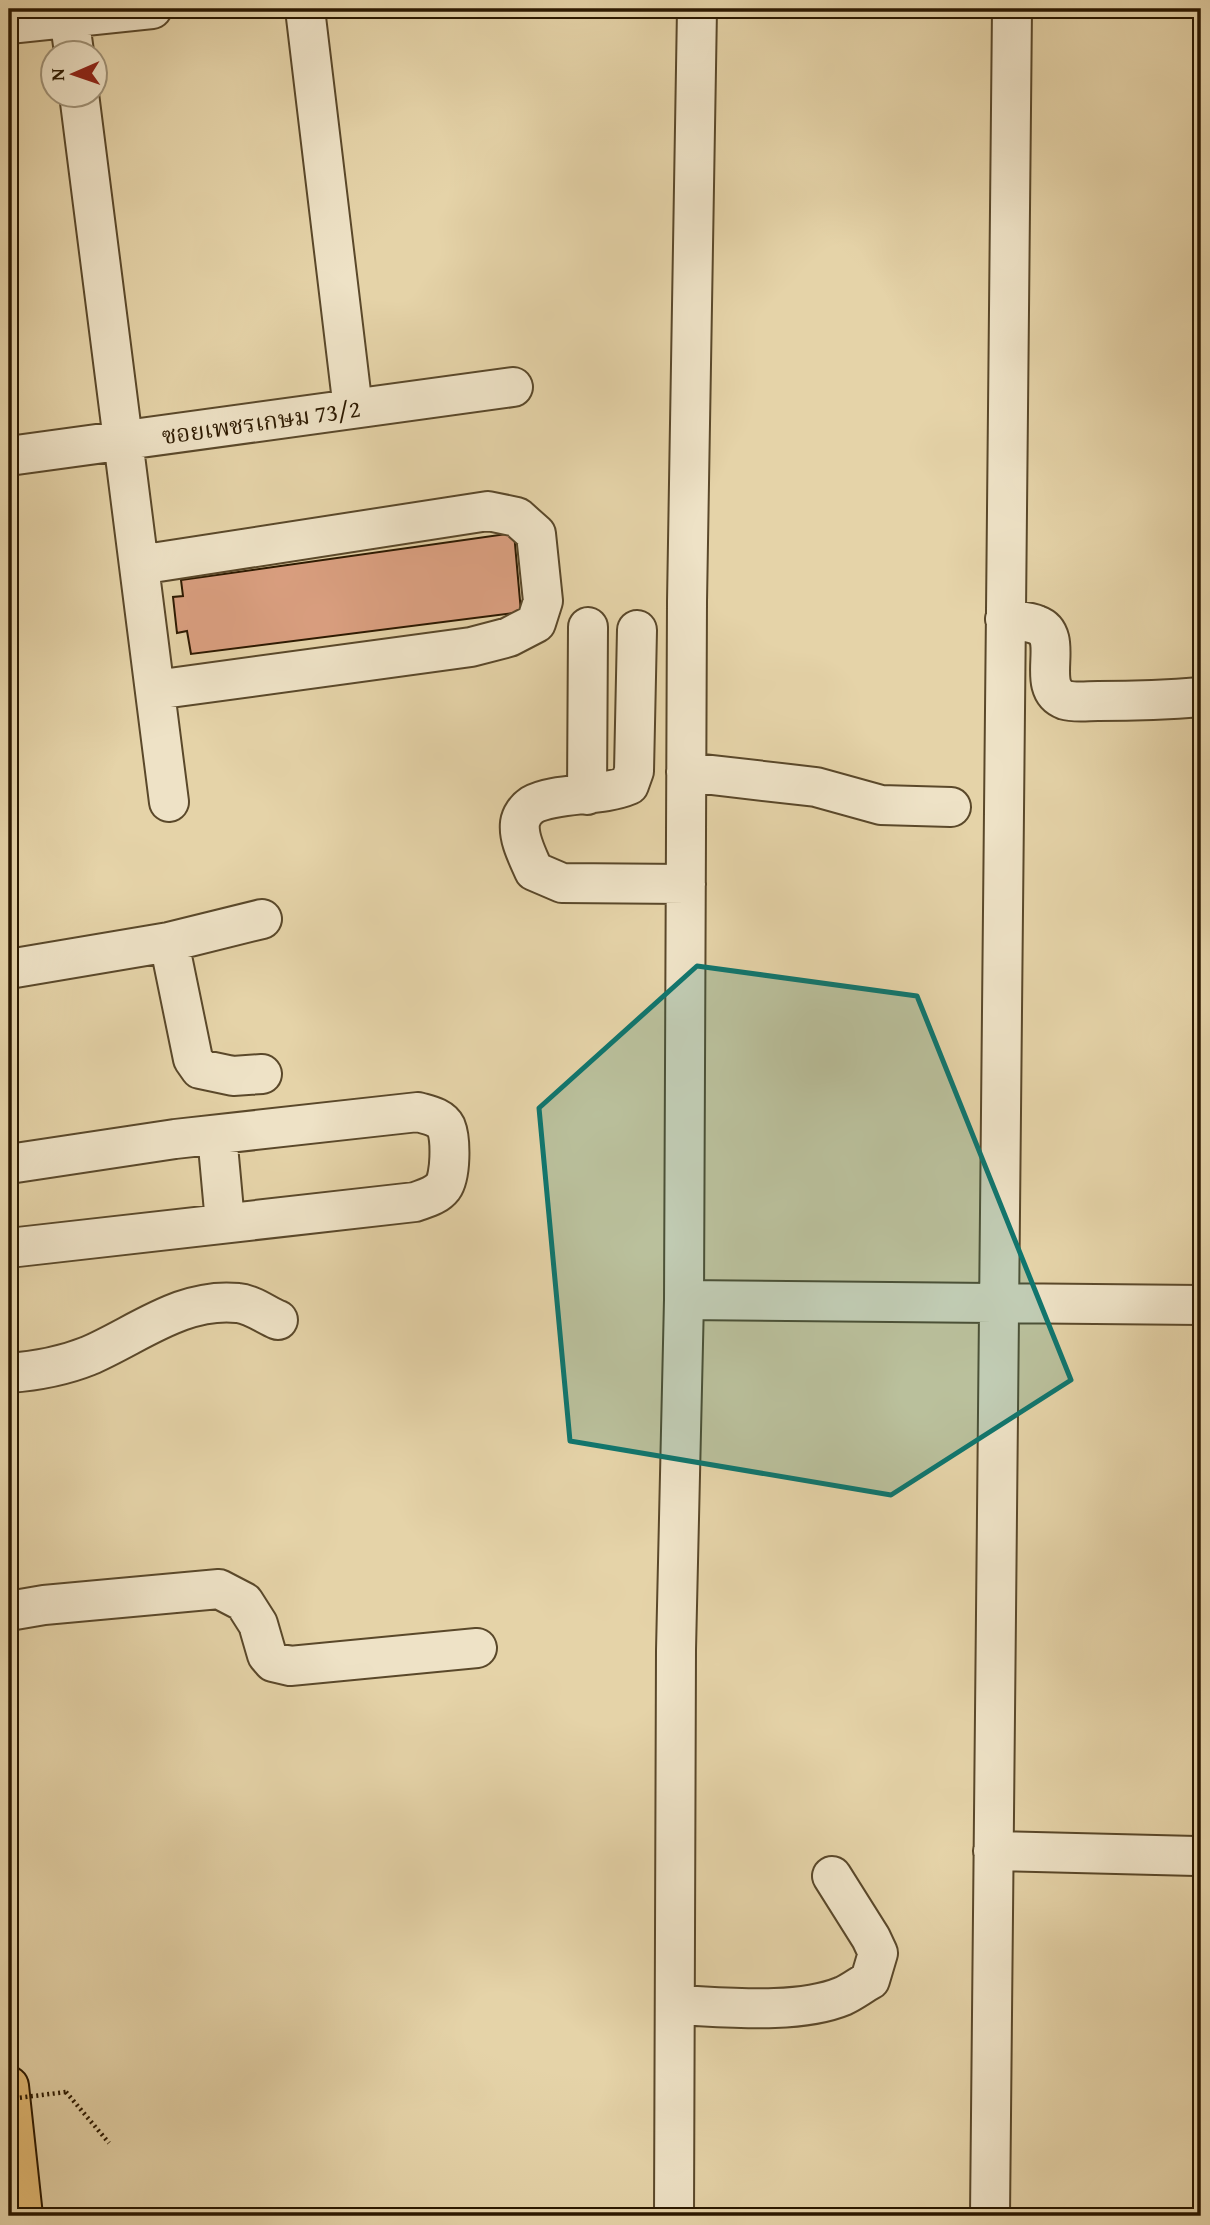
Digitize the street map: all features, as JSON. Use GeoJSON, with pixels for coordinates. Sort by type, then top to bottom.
{"type":"FeatureCollection","features":[{"type":"Feature","properties":{"kind":"main road"},"geometry":{"type":"LineString","coordinates":[[9,2086],[23,2216]]}},
{"type":"Feature","properties":{"kind":"street"},"geometry":{"type":"LineString","coordinates":[[9,24],[70,26],[152,9]]}},
{"type":"Feature","properties":{"kind":"street"},"geometry":{"type":"LineString","coordinates":[[305,9],[353,409]]}},
{"type":"Feature","properties":{"kind":"street"},"geometry":{"type":"LineString","coordinates":[[674,2216],[676,1650],[684,1300],[686,772],[697,9]]}},
{"type":"Feature","properties":{"kind":"street"},"geometry":{"type":"LineString","coordinates":[[990,2216],[1012,9]]}},
{"type":"Feature","properties":{"kind":"street"},"geometry":{"type":"LineString","coordinates":[[81,108],[169,802]]}},
{"type":"Feature","properties":{"kind":"street","name":"ซอยเพชรเกษม 73/2"},"geometry":{"type":"LineString","coordinates":[[9,456],[513,387]]}},
{"type":"Feature","properties":{"kind":"street"},"geometry":{"type":"LineString","coordinates":[[139,565],[488,512],[517,517],[536,534],[543,601],[536,623],[509,637],[471,647],[155,690]]}},
{"type":"Feature","properties":{"kind":"street"},"geometry":{"type":"LineString","coordinates":[[1005,619],[1038,625],[1046,630],[1050,638],[1053,690],[1064,699],[1151,701],[1201,697]]}},
{"type":"Feature","properties":{"kind":"street"},"geometry":{"type":"LineString","coordinates":[[587,795],[588,627]]}},
{"type":"Feature","properties":{"kind":"street"},"geometry":{"type":"LineString","coordinates":[[637,631],[632,778],[629,785],[616,791],[548,800],[533,805],[524,812],[520,824],[523,843],[534,871],[562,883],[686,884]]}},
{"type":"Feature","properties":{"kind":"street"},"geometry":{"type":"LineString","coordinates":[[686,772],[816,787],[881,806],[951,807]]}},
{"type":"Feature","properties":{"kind":"street"},"geometry":{"type":"LineString","coordinates":[[9,969],[169,942],[262,919]]}},
{"type":"Feature","properties":{"kind":"street"},"geometry":{"type":"LineString","coordinates":[[169,942],[193,1059],[200,1069],[233,1076],[262,1074]]}},
{"type":"Feature","properties":{"kind":"street"},"geometry":{"type":"LineString","coordinates":[[9,1164],[216,1135],[418,1112],[436,1117],[446,1127],[450,1165],[445,1185],[434,1196],[415,1202],[9,1248]]}},
{"type":"Feature","properties":{"kind":"street"},"geometry":{"type":"LineString","coordinates":[[216,1135],[225,1222]]}},
{"type":"Feature","properties":{"kind":"street"},"geometry":{"type":"LineString","coordinates":[[684,1300],[1201,1305]]}},
{"type":"Feature","properties":{"kind":"street"},"geometry":{"type":"LineString","coordinates":[[9,1373],[55,1366],[88,1356],[184,1309],[241,1303],[278,1320]]}},
{"type":"Feature","properties":{"kind":"street"},"geometry":{"type":"LineString","coordinates":[[9,1611],[44,1605],[219,1590],[244,1602],[258,1624],[267,1655],[273,1662],[290,1666],[477,1648]]}},
{"type":"Feature","properties":{"kind":"street"},"geometry":{"type":"LineString","coordinates":[[993,1851],[1196,1856]]}},
{"type":"Feature","properties":{"kind":"street"},"geometry":{"type":"LineString","coordinates":[[676,2005],[762,2008],[814,2004],[843,1996],[870,1980],[878,1953],[832,1876]]}},
{"type":"Feature","properties":{"kind":"path"},"geometry":{"type":"LineString","coordinates":[[9,2099],[66,2092],[109,2143]]}},
{"type":"Feature","properties":{"kind":"highlighted area"},"geometry":{"type":"Polygon","coordinates":[[[697,966],[917,996],[1071,1380],[891,1495],[570,1441],[539,1108],[697,966]]]}},
{"type":"Feature","properties":{"kind":"building"},"geometry":{"type":"Polygon","coordinates":[[[514,533],[521,612],[191,654],[187,631],[177,633],[173,597],[183,596],[181,580],[514,533]]]}}]}
